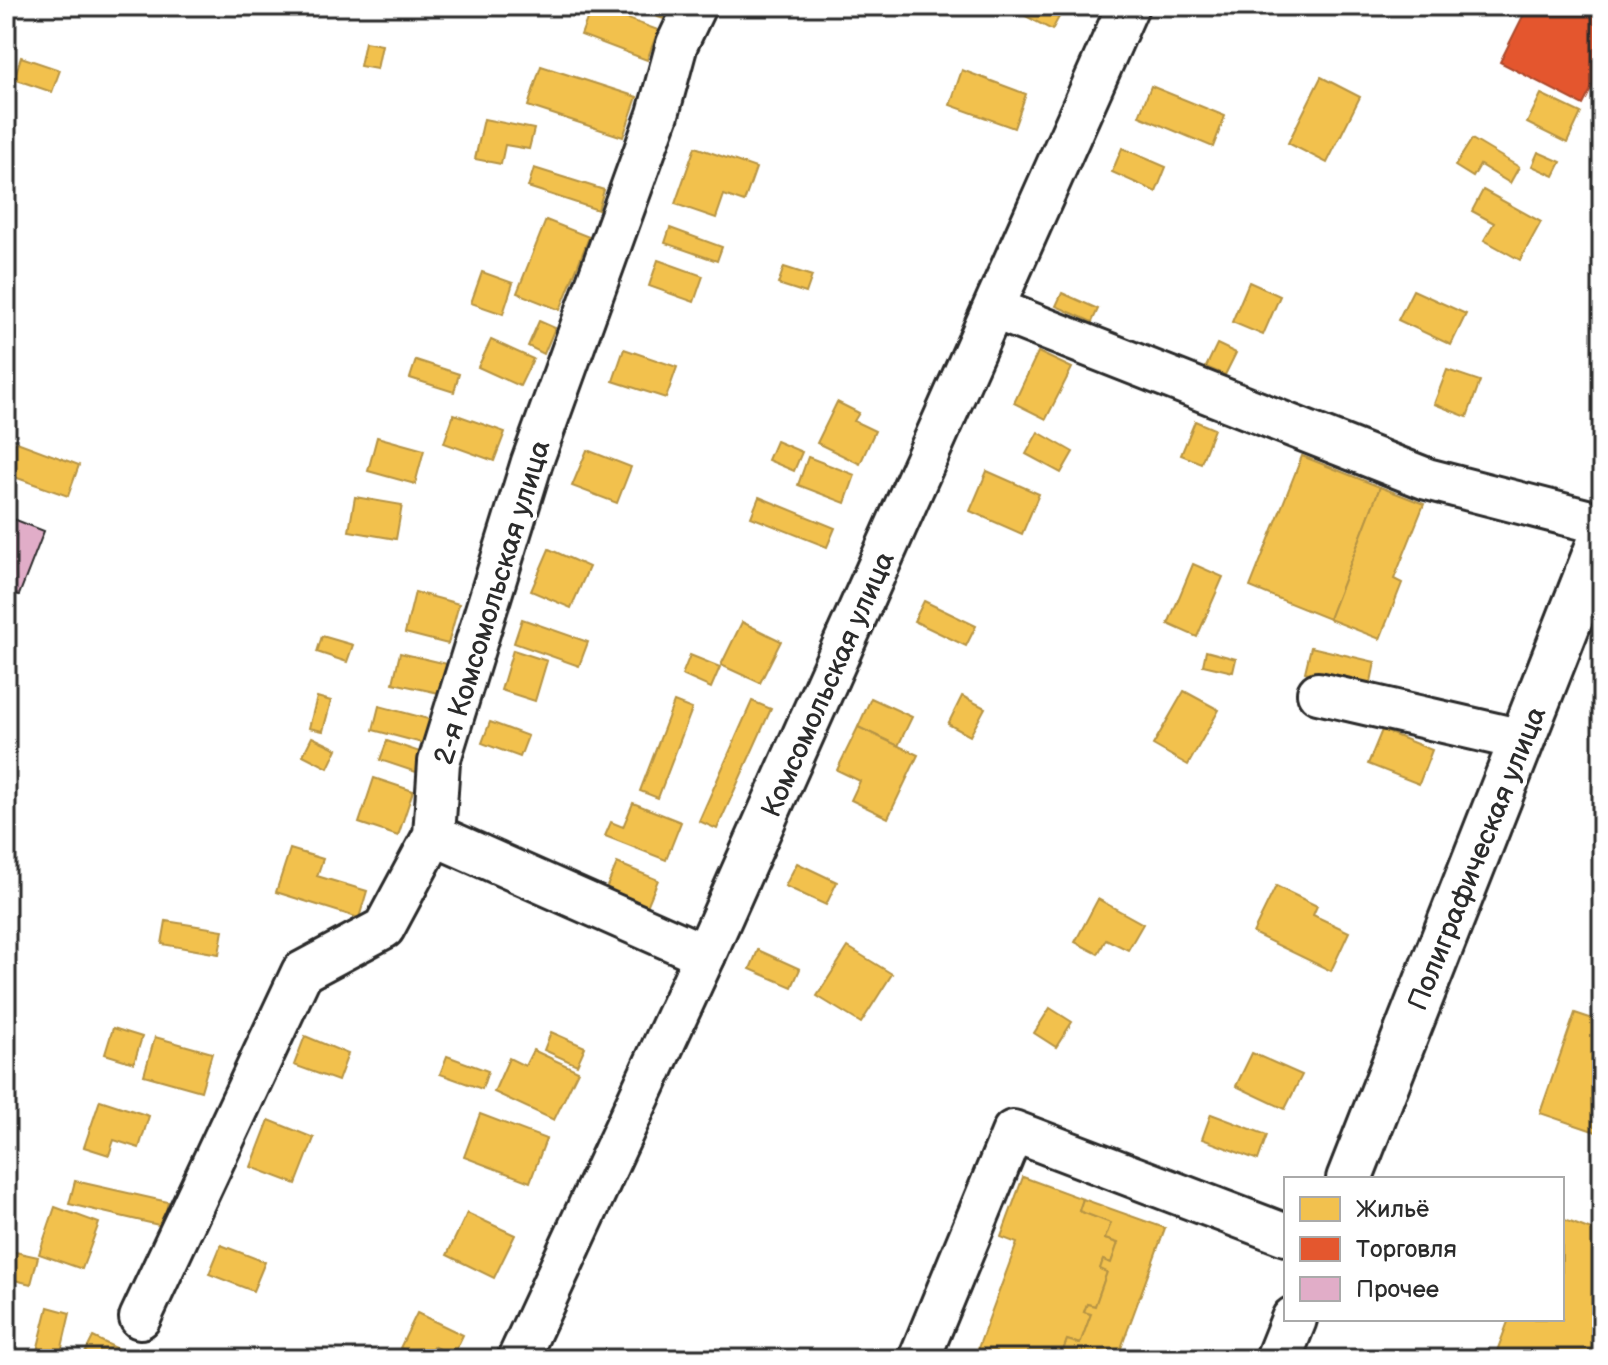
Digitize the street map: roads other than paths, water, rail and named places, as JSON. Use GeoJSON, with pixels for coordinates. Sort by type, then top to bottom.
{"type":"FeatureCollection","features":[{"type":"Feature","properties":{"kind":"main road","name":"Полиграфическая улица"},"geometry":{"type":"LineString","coordinates":[[1350,1177],[1602,537]]}},
{"type":"Feature","properties":{"kind":"main road"},"geometry":{"type":"LineString","coordinates":[[1278,1359],[1293,1321]]}},
{"type":"Feature","properties":{"kind":"street","name":"2-я Комсомольская улица"},"geometry":{"type":"LineString","coordinates":[[140,1318],[302,972],[384,928],[434,835],[439,762],[532,462],[658,114],[677,44],[695,6]]}},
{"type":"Feature","properties":{"kind":"street","name":"Комсомольская улица"},"geometry":{"type":"LineString","coordinates":[[518,1359],[705,955],[1128,6]]}},
{"type":"Feature","properties":{"kind":"street"},"geometry":{"type":"LineString","coordinates":[[995,309],[1427,479],[1602,524]]}},
{"type":"Feature","properties":{"kind":"street"},"geometry":{"type":"LineString","coordinates":[[1318,693],[1522,740]]}},
{"type":"Feature","properties":{"kind":"street"},"geometry":{"type":"LineString","coordinates":[[434,835],[705,955]]}},
{"type":"Feature","properties":{"kind":"street"},"geometry":{"type":"LineString","coordinates":[[919,1359],[1013,1131],[1284,1234]]}}]}
